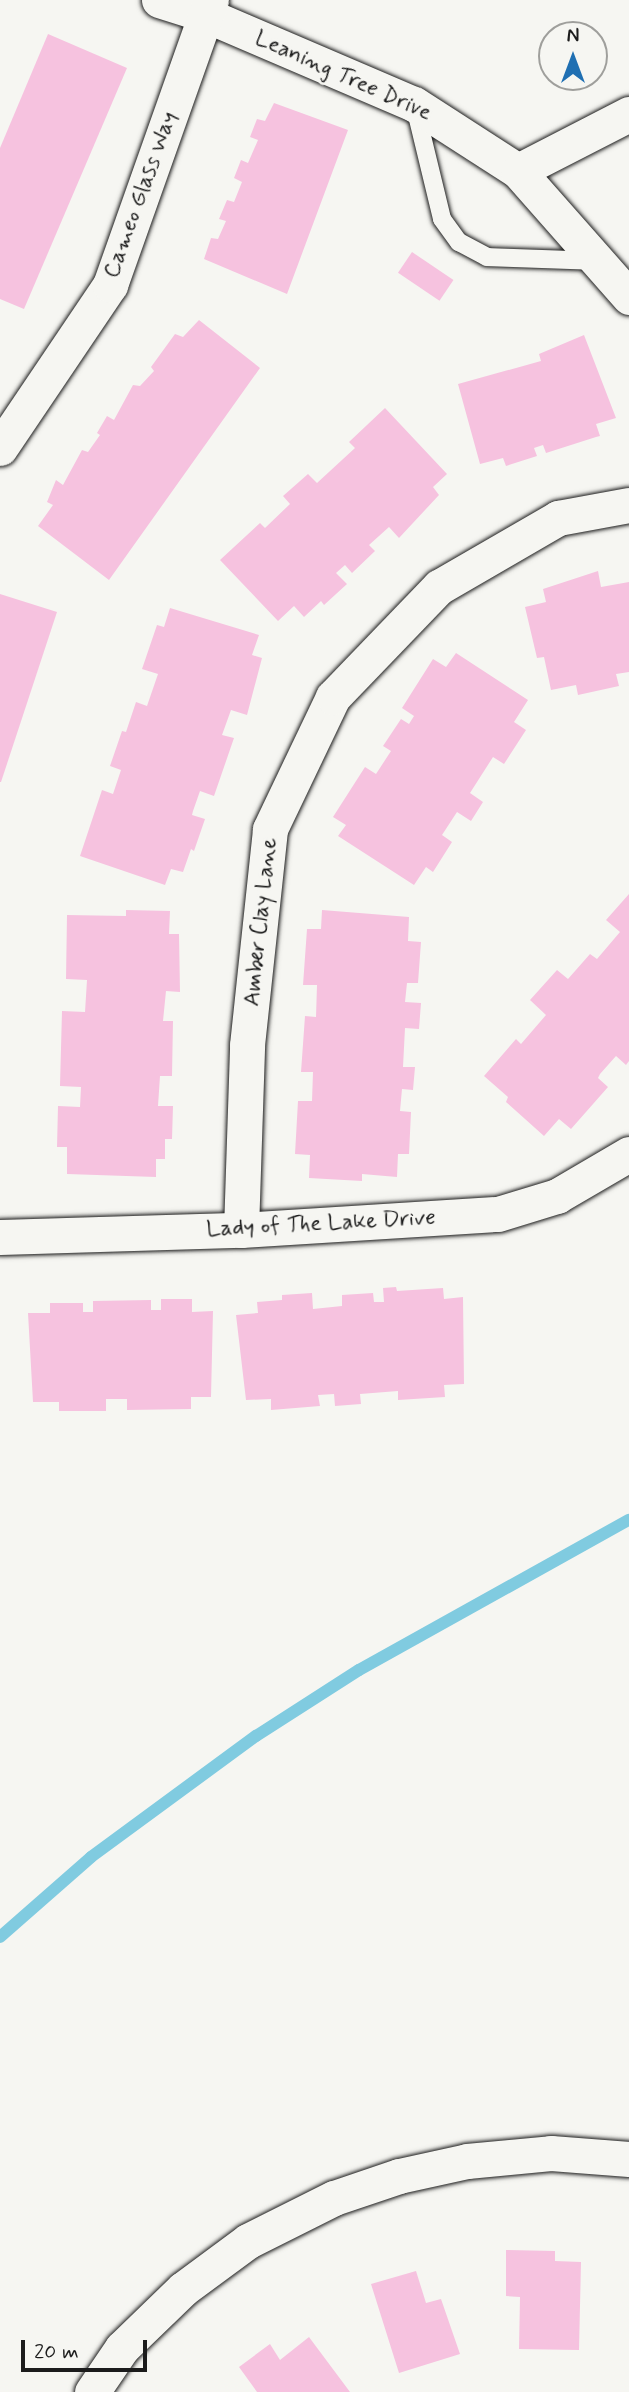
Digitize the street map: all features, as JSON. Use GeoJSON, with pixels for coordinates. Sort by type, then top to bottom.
{"type":"FeatureCollection","features":[{"type":"Feature","properties":{"kind":"street","name":"Leaning Tree Drive"},"geometry":{"type":"LineString","coordinates":[[159,0],[208,8],[414,104],[518,171],[629,297]]}},
{"type":"Feature","properties":{"kind":"street","name":"Cameo Glass Way"},"geometry":{"type":"LineString","coordinates":[[0,448],[110,285],[208,8]]}},
{"type":"Feature","properties":{"kind":"street"},"geometry":{"type":"LineString","coordinates":[[518,171],[629,114]]}},
{"type":"Feature","properties":{"kind":"street","name":"Amber Clay Lane"},"geometry":{"type":"LineString","coordinates":[[241,1230],[247,1045],[270,829],[332,697],[439,587],[558,518],[629,505]]}},
{"type":"Feature","properties":{"kind":"street","name":"Lady of The Lake Drive"},"geometry":{"type":"LineString","coordinates":[[0,1237],[241,1230],[498,1214],[557,1196],[629,1154]]}},
{"type":"Feature","properties":{"kind":"street"},"geometry":{"type":"LineString","coordinates":[[92,2392],[122,2348],[183,2289],[248,2241],[334,2198],[399,2176],[467,2161],[551,2153],[629,2159]]}},
{"type":"Feature","properties":{"kind":"lane"},"geometry":{"type":"LineString","coordinates":[[414,104],[442,219],[459,242],[488,257],[597,261]]}},
{"type":"Feature","properties":{"kind":"building"},"geometry":{"type":"Polygon","coordinates":[[[48,34],[127,68],[24,309],[0,299],[0,148],[48,34]]]}},
{"type":"Feature","properties":{"kind":"building"},"geometry":{"type":"Polygon","coordinates":[[[274,103],[348,130],[287,294],[204,259],[211,238],[218,239],[226,221],[219,219],[227,200],[234,202],[242,182],[234,178],[241,160],[248,163],[258,140],[250,137],[257,119],[265,121],[274,103]]]}},
{"type":"Feature","properties":{"kind":"building"},"geometry":{"type":"Polygon","coordinates":[[[412,252],[453,280],[439,301],[398,273],[412,252]]]}},
{"type":"Feature","properties":{"kind":"building"},"geometry":{"type":"Polygon","coordinates":[[[199,320],[260,368],[109,580],[38,526],[53,505],[47,502],[56,480],[63,485],[82,450],[88,452],[100,435],[97,433],[107,416],[114,420],[133,385],[140,386],[154,371],[151,367],[175,334],[183,337],[199,320]]]}},
{"type":"Feature","properties":{"kind":"building"},"geometry":{"type":"Polygon","coordinates":[[[584,335],[616,418],[596,424],[600,436],[546,453],[543,445],[534,448],[537,456],[506,466],[503,458],[480,464],[458,384],[541,361],[539,354],[584,335]]]}},
{"type":"Feature","properties":{"kind":"building"},"geometry":{"type":"Polygon","coordinates":[[[385,408],[447,474],[433,487],[439,495],[399,538],[389,527],[369,545],[375,551],[352,573],[345,565],[336,573],[347,584],[324,605],[321,601],[304,617],[294,606],[278,621],[220,560],[260,523],[265,528],[290,504],[283,496],[308,474],[317,483],[355,448],[349,442],[385,408]]]}},
{"type":"Feature","properties":{"kind":"building"},"geometry":{"type":"Polygon","coordinates":[[[598,571],[601,587],[629,582],[629,672],[616,674],[619,686],[578,695],[576,685],[551,690],[544,657],[537,658],[525,607],[546,602],[543,589],[598,571]]]}},
{"type":"Feature","properties":{"kind":"building"},"geometry":{"type":"Polygon","coordinates":[[[0,594],[57,612],[1,782],[0,782],[0,594]]]}},
{"type":"Feature","properties":{"kind":"building"},"geometry":{"type":"Polygon","coordinates":[[[170,608],[259,635],[252,655],[262,658],[247,715],[231,710],[222,735],[234,738],[214,796],[200,791],[192,815],[205,819],[194,851],[191,849],[183,872],[171,869],[165,885],[80,856],[102,790],[113,794],[121,770],[110,766],[122,731],[126,732],[136,702],[147,706],[158,674],[142,669],[157,625],[164,627],[170,608]]]}},
{"type":"Feature","properties":{"kind":"building"},"geometry":{"type":"Polygon","coordinates":[[[456,653],[528,700],[514,722],[526,730],[504,764],[493,757],[470,793],[483,802],[471,821],[457,812],[442,835],[452,842],[433,872],[426,867],[414,885],[338,836],[346,825],[333,817],[365,767],[376,774],[391,751],[383,746],[401,719],[409,724],[414,716],[402,708],[433,659],[446,667],[456,653]]]}},
{"type":"Feature","properties":{"kind":"building"},"geometry":{"type":"Polygon","coordinates":[[[629,894],[629,1061],[626,1065],[616,1056],[600,1074],[598,1078],[608,1087],[571,1129],[559,1119],[544,1136],[506,1102],[508,1097],[484,1076],[516,1039],[521,1044],[546,1015],[530,1000],[557,970],[568,979],[590,954],[597,959],[620,932],[606,920],[629,894]]]}},
{"type":"Feature","properties":{"kind":"building"},"geometry":{"type":"Polygon","coordinates":[[[126,910],[170,911],[169,934],[179,934],[180,992],[166,991],[163,1021],[173,1021],[172,1076],[160,1076],[158,1106],[173,1106],[172,1139],[165,1139],[165,1159],[156,1159],[156,1177],[67,1174],[67,1147],[57,1147],[58,1106],[80,1107],[81,1087],[60,1086],[62,1011],[85,1012],[87,980],[66,979],[67,915],[126,916],[126,910]]]}},
{"type":"Feature","properties":{"kind":"building"},"geometry":{"type":"Polygon","coordinates":[[[322,910],[409,917],[408,941],[421,942],[418,983],[407,983],[405,1002],[421,1003],[419,1029],[405,1028],[403,1067],[415,1067],[413,1090],[402,1089],[400,1111],[411,1112],[409,1154],[398,1154],[397,1177],[362,1174],[362,1181],[309,1178],[310,1155],[295,1154],[298,1101],[312,1101],[313,1072],[301,1072],[305,1016],[316,1017],[317,985],[303,985],[307,929],[321,929],[322,910]]]}},
{"type":"Feature","properties":{"kind":"building"},"geometry":{"type":"Polygon","coordinates":[[[396,1287],[397,1291],[443,1288],[444,1299],[463,1297],[464,1384],[444,1385],[445,1397],[398,1400],[398,1391],[360,1394],[361,1404],[335,1406],[334,1394],[318,1395],[320,1406],[271,1410],[271,1399],[246,1400],[236,1315],[258,1313],[257,1302],[282,1300],[282,1295],[312,1293],[313,1309],[342,1306],[342,1295],[373,1293],[374,1302],[384,1302],[383,1288],[396,1287]]]}},
{"type":"Feature","properties":{"kind":"building"},"geometry":{"type":"Polygon","coordinates":[[[161,1299],[192,1299],[192,1312],[213,1311],[211,1397],[191,1397],[191,1409],[127,1410],[127,1399],[106,1399],[106,1411],[59,1411],[59,1402],[33,1402],[28,1313],[50,1313],[50,1303],[83,1303],[83,1312],[93,1312],[93,1301],[151,1300],[151,1310],[161,1310],[161,1299]]]}},
{"type":"Feature","properties":{"kind":"building"},"geometry":{"type":"Polygon","coordinates":[[[506,2250],[555,2251],[555,2261],[581,2262],[579,2350],[519,2349],[520,2297],[506,2296],[506,2250]]]}},
{"type":"Feature","properties":{"kind":"building"},"geometry":{"type":"Polygon","coordinates":[[[416,2271],[426,2303],[441,2299],[460,2354],[399,2373],[371,2284],[416,2271]]]}},
{"type":"Feature","properties":{"kind":"building"},"geometry":{"type":"Polygon","coordinates":[[[309,2337],[350,2392],[257,2392],[239,2367],[270,2344],[280,2360],[309,2337]]]}},
{"type":"Feature","properties":{"kind":"waterway"},"geometry":{"type":"LineString","coordinates":[[0,1937],[91,1857],[256,1736],[359,1670],[629,1520]]}}]}
